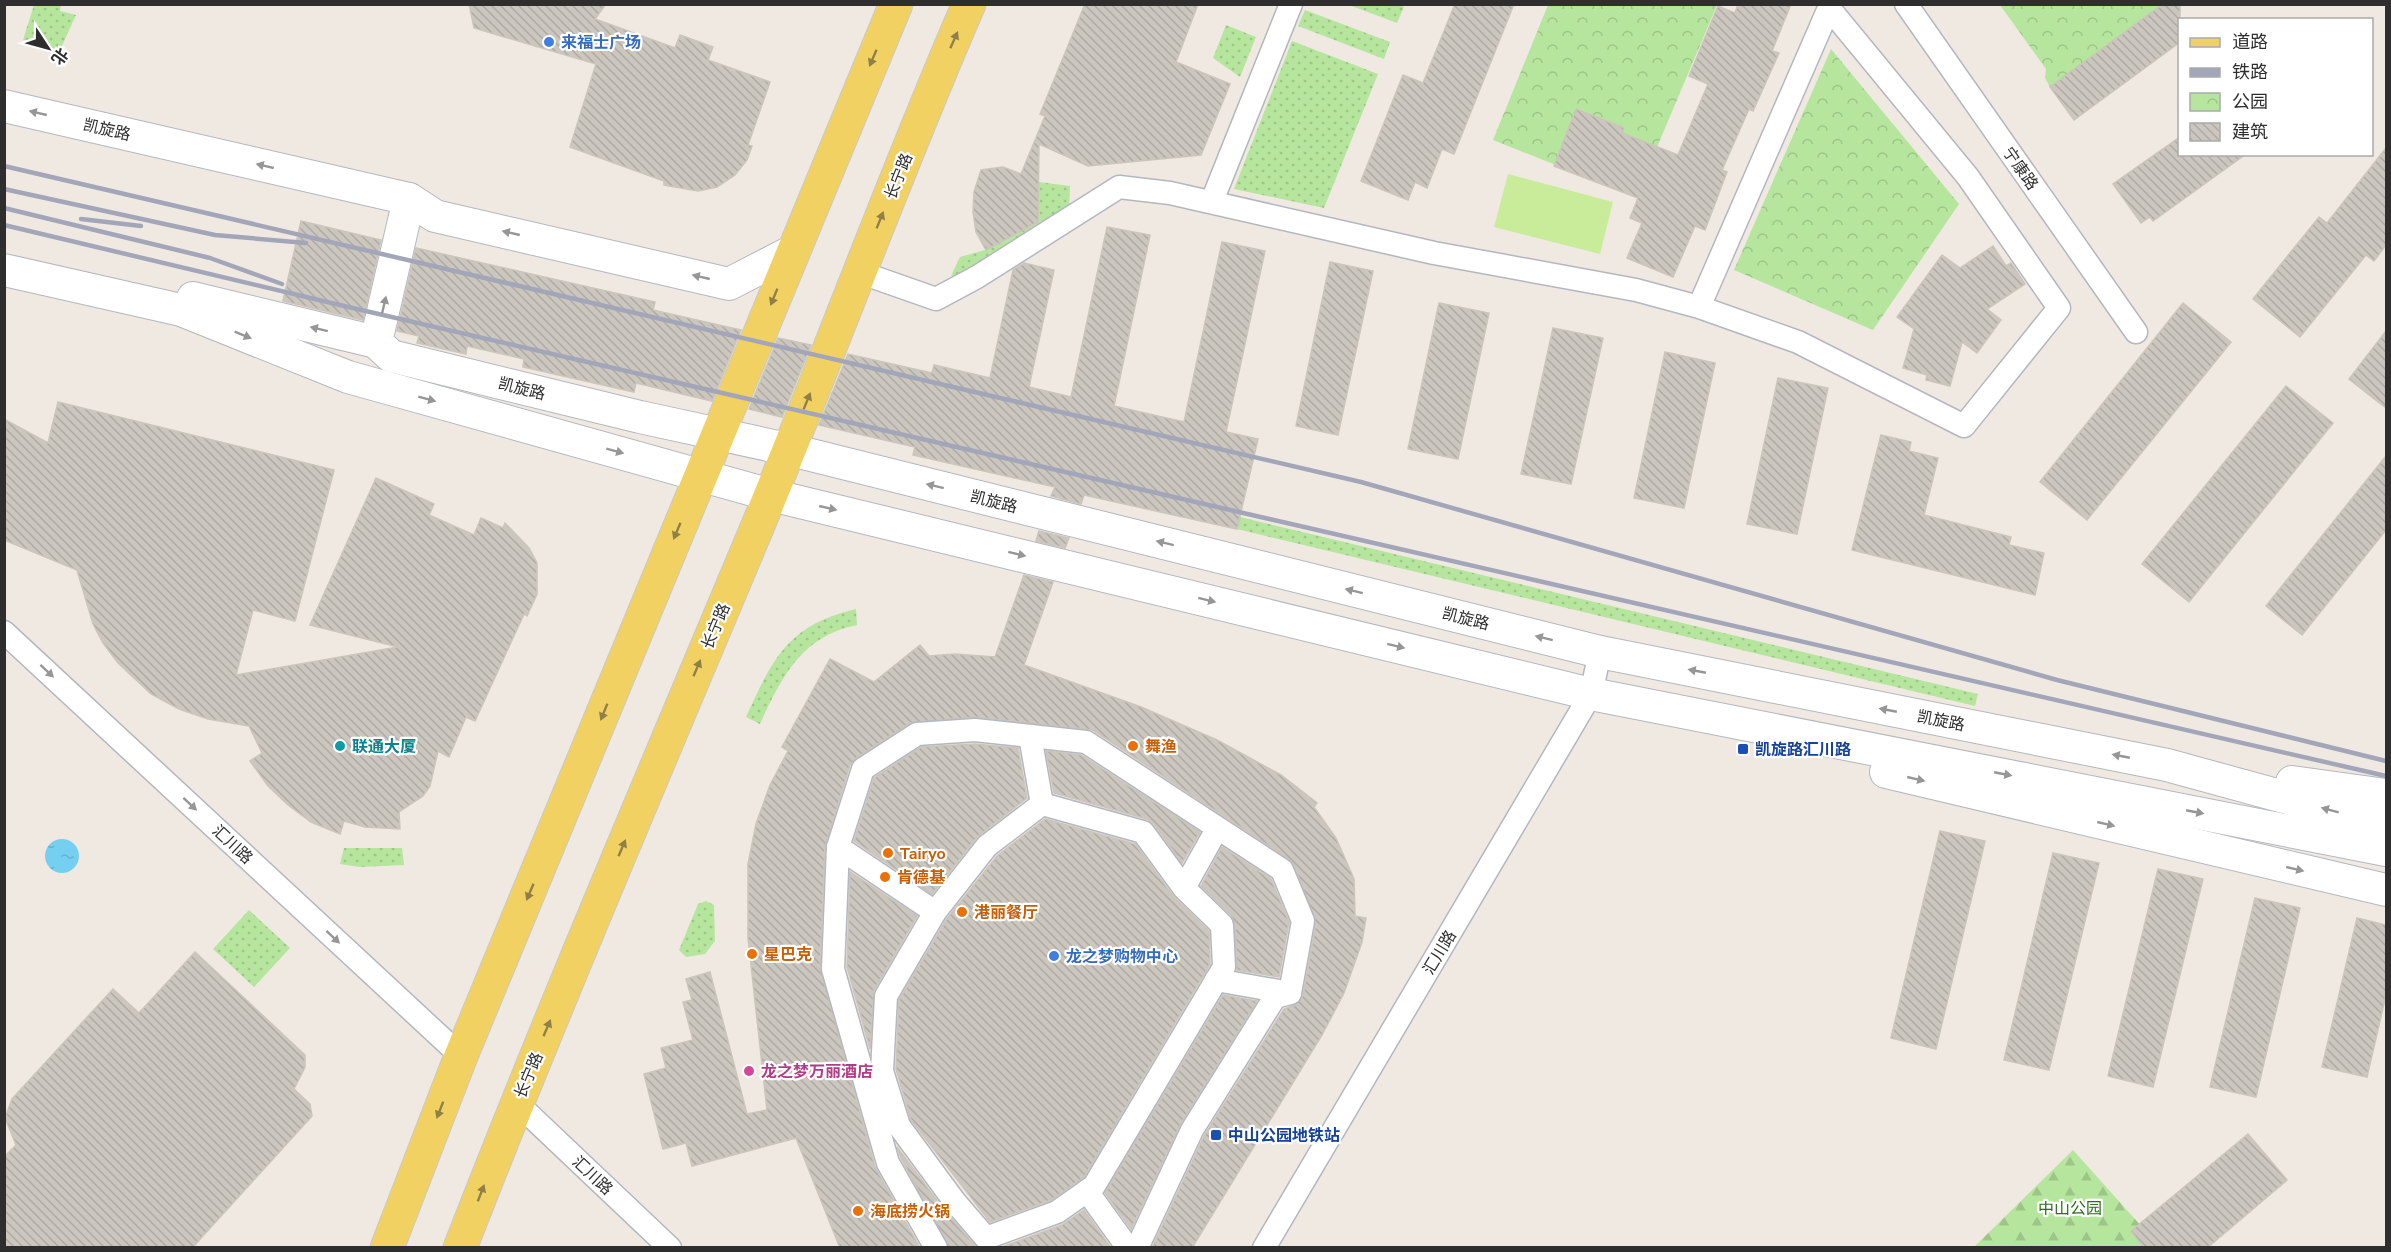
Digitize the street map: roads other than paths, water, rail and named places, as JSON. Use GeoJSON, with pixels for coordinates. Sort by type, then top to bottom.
{"type":"FeatureCollection","features":[{"type":"Feature","properties":{"kind":"main road"},"geometry":{"type":"LineString","coordinates":[[387,1248],[461,1056],[896,4]]}},
{"type":"Feature","properties":{"kind":"main road","name":"长宁路"},"geometry":{"type":"LineString","coordinates":[[460,1248],[516,1102],[771,495],[787,450],[969,4]]}},
{"type":"Feature","properties":{"kind":"street"},"geometry":{"type":"LineString","coordinates":[[1212,201],[1291,4]]}},
{"type":"Feature","properties":{"kind":"street","name":"宁康路"},"geometry":{"type":"LineString","coordinates":[[1906,4],[2136,332]]}},
{"type":"Feature","properties":{"kind":"street"},"geometry":{"type":"LineString","coordinates":[[859,272],[936,299],[977,277],[1119,187],[1212,201],[1434,253],[1626,288],[1699,307],[1798,342],[1964,426],[2059,308],[1968,177],[1829,8],[1699,307]]}},
{"type":"Feature","properties":{"kind":"street","name":"凯旋路"},"geometry":{"type":"LineString","coordinates":[[4,106],[409,200],[435,216],[729,284],[793,251]]}},
{"type":"Feature","properties":{"kind":"street"},"geometry":{"type":"LineString","coordinates":[[4,252],[376,342],[409,200]]}},
{"type":"Feature","properties":{"kind":"street"},"geometry":{"type":"LineString","coordinates":[[4,270],[181,310],[348,377],[771,495],[1591,694],[2386,850]]}},
{"type":"Feature","properties":{"kind":"street","name":"凯旋路"},"geometry":{"type":"LineString","coordinates":[[376,342],[391,356],[787,450],[1600,652],[2167,765],[2386,795]]}},
{"type":"Feature","properties":{"kind":"street","name":"汇川路"},"geometry":{"type":"LineString","coordinates":[[4,632],[461,1056]]}},
{"type":"Feature","properties":{"kind":"street","name":"汇川路"},"geometry":{"type":"LineString","coordinates":[[1264,1248],[1591,694],[1600,652]]}},
{"type":"Feature","properties":{"kind":"street"},"geometry":{"type":"LineString","coordinates":[[1637,702],[1748,739],[2386,890]]}},
{"type":"Feature","properties":{"kind":"street"},"geometry":{"type":"LineString","coordinates":[[936,1248],[888,1163],[833,969],[838,847],[863,769],[917,734],[975,730],[1086,742],[1282,870],[1303,921],[1290,993]]}},
{"type":"Feature","properties":{"kind":"street"},"geometry":{"type":"LineString","coordinates":[[1030,736],[1042,804]]}},
{"type":"Feature","properties":{"kind":"street","name":"凯旋路"},"geometry":{"type":"LineString","coordinates":[[2167,765],[2386,825]]}},
{"type":"Feature","properties":{"kind":"street"},"geometry":{"type":"LineString","coordinates":[[1042,804],[1143,832],[1184,888],[1222,925],[1224,967],[1094,1186],[1057,1212],[978,1243],[954,1202],[899,1126],[882,1071],[886,996],[935,912],[987,846],[1042,804]]}},
{"type":"Feature","properties":{"kind":"street"},"geometry":{"type":"LineString","coordinates":[[1184,888],[1217,829]]}},
{"type":"Feature","properties":{"kind":"street"},"geometry":{"type":"LineString","coordinates":[[838,847],[935,912]]}},
{"type":"Feature","properties":{"kind":"street"},"geometry":{"type":"LineString","coordinates":[[1216,980],[1290,993]]}},
{"type":"Feature","properties":{"kind":"street"},"geometry":{"type":"LineString","coordinates":[[1137,1248],[1192,1131],[1275,997],[1290,993]]}},
{"type":"Feature","properties":{"kind":"street","name":"汇川路"},"geometry":{"type":"LineString","coordinates":[[516,1102],[670,1248]]}},
{"type":"Feature","properties":{"kind":"street"},"geometry":{"type":"LineString","coordinates":[[1087,1191],[1128,1248]]}},
{"type":"Feature","properties":{"kind":"water"},"geometry":{"type":"Polygon","coordinates":[[[62,839],[74,844],[79,856],[74,868],[62,873],[50,868],[45,856],[50,844],[62,839]]]}},
{"type":"Feature","properties":{"kind":"railway"},"geometry":{"type":"LineString","coordinates":[[4,166],[1361,482],[2057,680],[2386,761]]}},
{"type":"Feature","properties":{"kind":"railway"},"geometry":{"type":"LineString","coordinates":[[4,189],[215,235],[306,243]]}},
{"type":"Feature","properties":{"kind":"railway"},"geometry":{"type":"LineString","coordinates":[[4,208],[210,258],[282,284]]}},
{"type":"Feature","properties":{"kind":"railway"},"geometry":{"type":"LineString","coordinates":[[81,219],[141,226]]}},
{"type":"Feature","properties":{"kind":"railway"},"geometry":{"type":"LineString","coordinates":[[4,225],[344,306],[2386,776]]}},
{"type":"Feature","properties":{"kind":"place","name":"来福士广场"},"geometry":{"type":"Point","coordinates":[549,42]}},
{"type":"Feature","properties":{"kind":"place","name":"联通大厦"},"geometry":{"type":"Point","coordinates":[340,746]}},
{"type":"Feature","properties":{"kind":"place","name":"舞渔"},"geometry":{"type":"Point","coordinates":[1133,746]}},
{"type":"Feature","properties":{"kind":"place","name":"凯旋路汇川路"},"geometry":{"type":"Point","coordinates":[1743,749]}},
{"type":"Feature","properties":{"kind":"place","name":"Tairyo"},"geometry":{"type":"Point","coordinates":[888,853]}},
{"type":"Feature","properties":{"kind":"place","name":"肯德基"},"geometry":{"type":"Point","coordinates":[885,877]}},
{"type":"Feature","properties":{"kind":"place","name":"港丽餐厅"},"geometry":{"type":"Point","coordinates":[962,912]}},
{"type":"Feature","properties":{"kind":"place","name":"星巴克"},"geometry":{"type":"Point","coordinates":[752,954]}},
{"type":"Feature","properties":{"kind":"place","name":"龙之梦购物中心"},"geometry":{"type":"Point","coordinates":[1054,956]}},
{"type":"Feature","properties":{"kind":"place","name":"龙之梦万丽酒店"},"geometry":{"type":"Point","coordinates":[749,1071]}},
{"type":"Feature","properties":{"kind":"place","name":"中山公园地铁站"},"geometry":{"type":"Point","coordinates":[1216,1135]}},
{"type":"Feature","properties":{"kind":"place","name":"海底捞火锅"},"geometry":{"type":"Point","coordinates":[858,1211]}},
{"type":"Feature","properties":{"kind":"park label","name":"中山公园"},"geometry":{"type":"Point","coordinates":[2070,1208]}}]}
